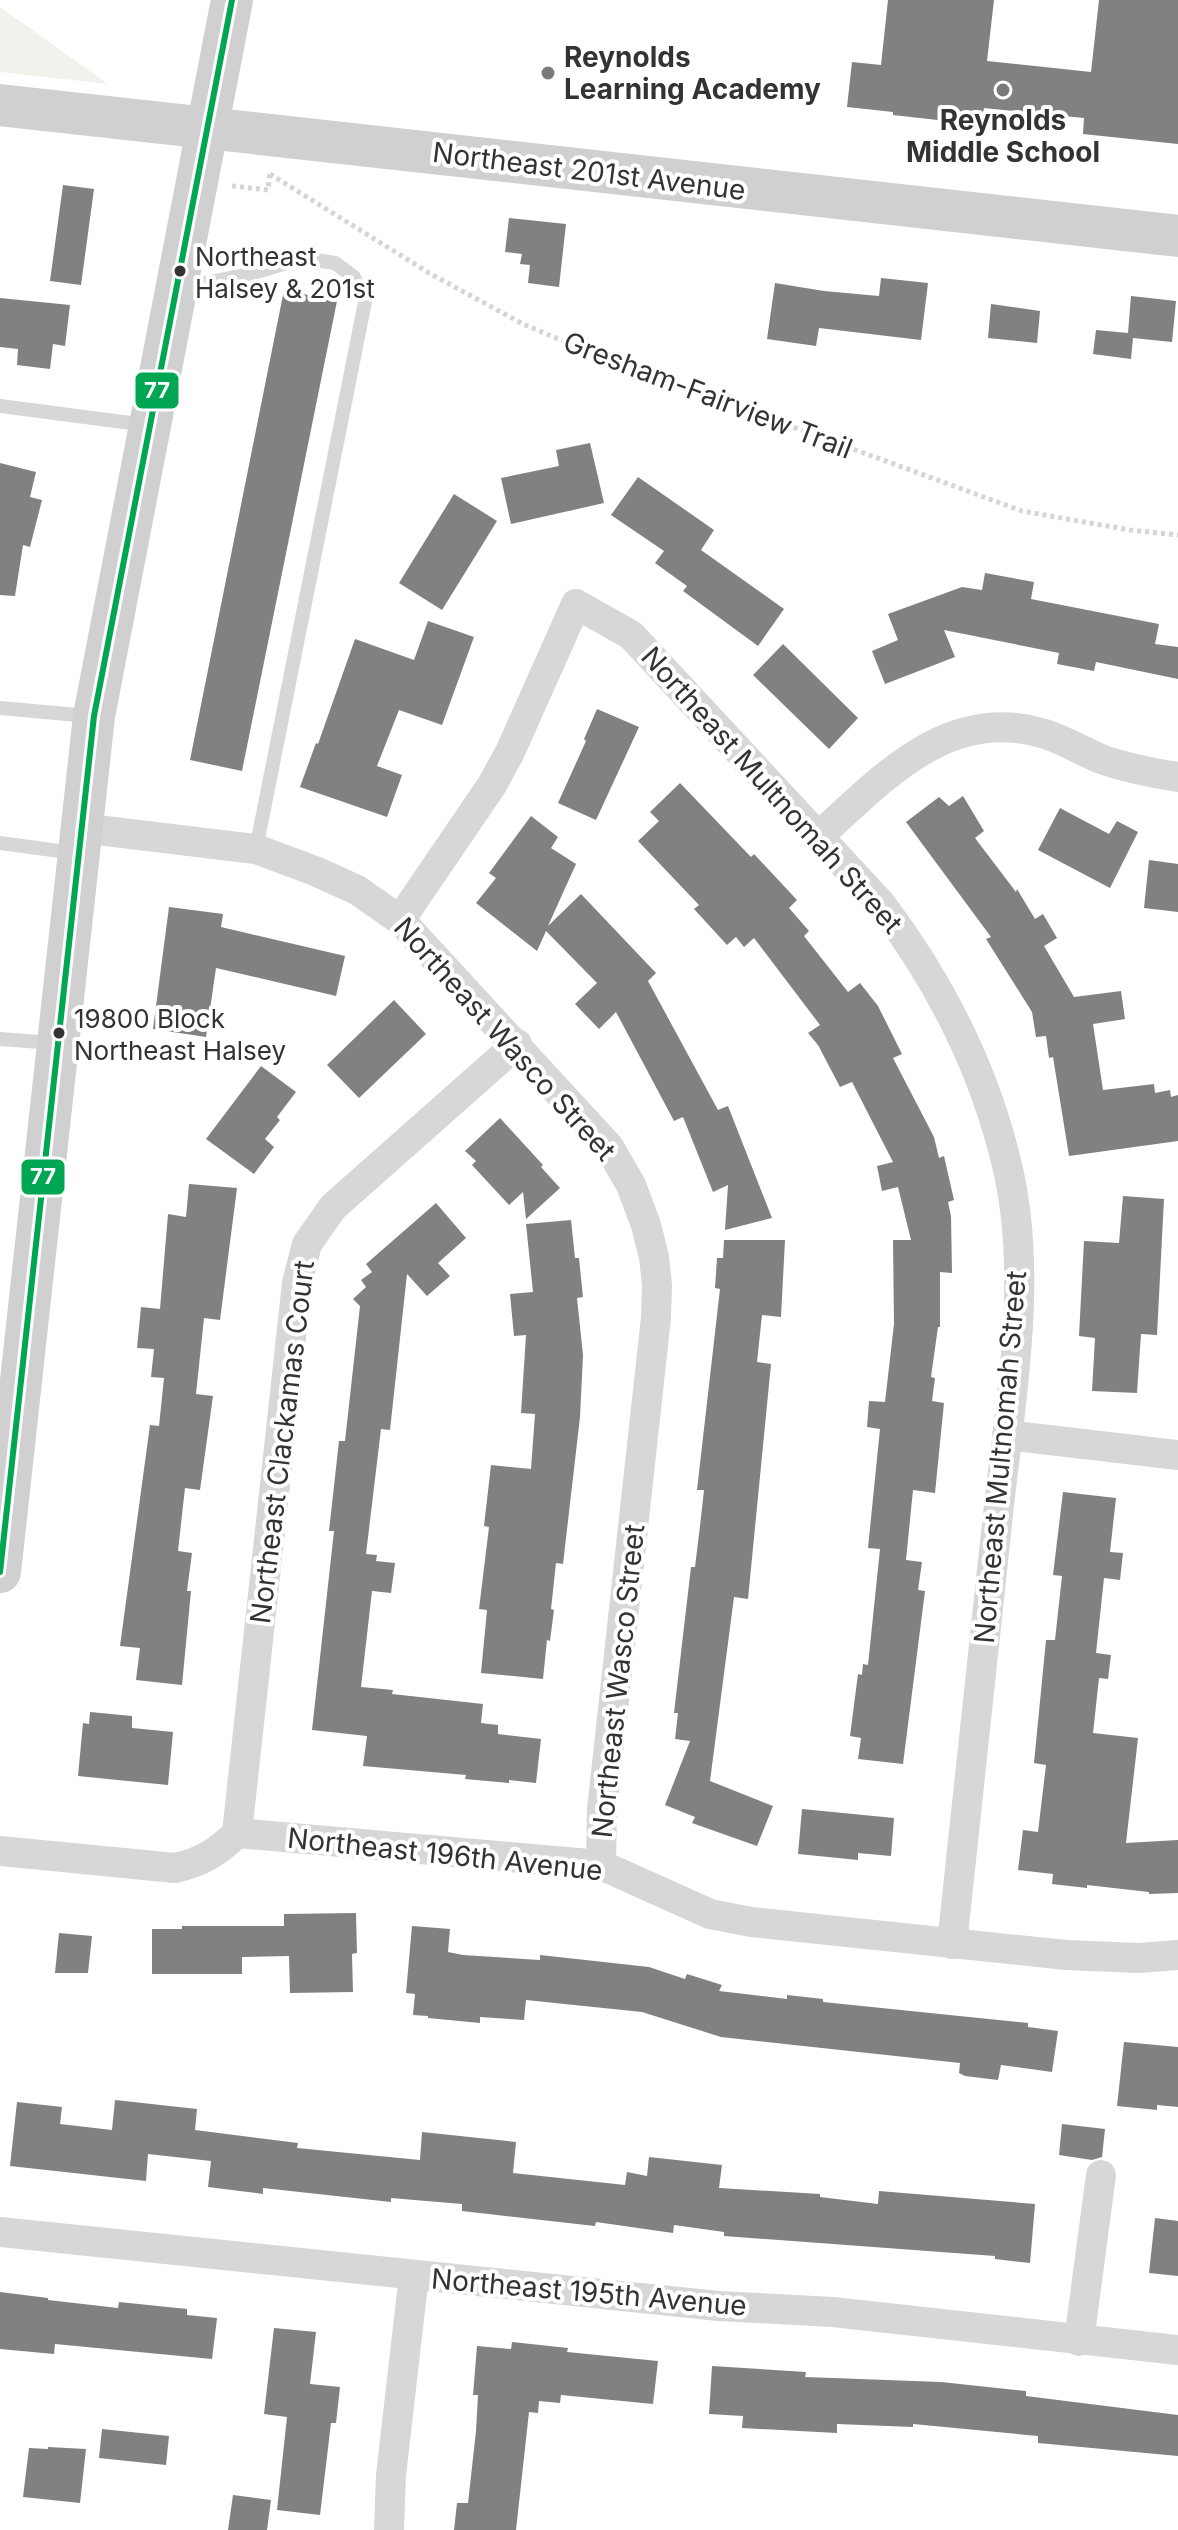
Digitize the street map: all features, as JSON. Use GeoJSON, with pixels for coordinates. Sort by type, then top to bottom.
{"type":"FeatureCollection","features":[{"type":"Feature","properties":{"kind":"street"},"geometry":{"type":"LineString","coordinates":[[1,1558],[5,1479],[94,716],[232,0]]}},
{"type":"Feature","properties":{"kind":"street","name":"Northeast 201st Avenue"},"geometry":{"type":"LineString","coordinates":[[0,105],[209,128],[274,154],[1178,236]]}},
{"type":"Feature","properties":{"kind":"street","name":"Northeast Multnomah Street"},"geometry":{"type":"LineString","coordinates":[[400,920],[492,785],[516,739],[576,604],[631,635],[881,904],[913,946],[944,997],[973,1056],[993,1114],[1010,1176],[1017,1244],[1017,1322],[1007,1435],[952,1944]]}},
{"type":"Feature","properties":{"kind":"street"},"geometry":{"type":"LineString","coordinates":[[819,836],[895,767],[920,749],[952,735],[987,728],[1015,728],[1045,734],[1129,768],[1178,777]]}},
{"type":"Feature","properties":{"kind":"street","name":"Northeast Wasco Street"},"geometry":{"type":"LineString","coordinates":[[80,840],[256,849],[357,890],[400,920],[517,1044],[609,1147],[631,1185],[646,1225],[656,1271],[656,1318],[602,1809],[601,1865]]}},
{"type":"Feature","properties":{"kind":"street","name":"Northeast Clackamas Court"},"geometry":{"type":"LineString","coordinates":[[237,1833],[297,1283],[307,1244],[333,1207],[517,1044]]}},
{"type":"Feature","properties":{"kind":"street"},"geometry":{"type":"LineString","coordinates":[[1007,1435],[1178,1455]]}},
{"type":"Feature","properties":{"kind":"street"},"geometry":{"type":"LineString","coordinates":[[0,1851],[175,1868],[198,1863],[219,1851],[237,1833]]}},
{"type":"Feature","properties":{"kind":"street","name":"Northeast 196th Avenue"},"geometry":{"type":"LineString","coordinates":[[237,1833],[601,1865],[710,1914],[751,1922],[1066,1955],[1139,1958],[1178,1955]]}},
{"type":"Feature","properties":{"kind":"street"},"geometry":{"type":"LineString","coordinates":[[1079,2341],[1101,2175]]}},
{"type":"Feature","properties":{"kind":"street","name":"Northeast 195th Avenue"},"geometry":{"type":"LineString","coordinates":[[0,2232],[719,2306],[833,2312],[1178,2350]]}},
{"type":"Feature","properties":{"kind":"street"},"geometry":{"type":"LineString","coordinates":[[389,2530],[391,2475],[414,2275]]}},
{"type":"Feature","properties":{"kind":"lane"},"geometry":{"type":"LineString","coordinates":[[177,289],[253,273],[303,258],[335,263],[354,277],[365,302],[256,849]]}},
{"type":"Feature","properties":{"kind":"lane"},"geometry":{"type":"LineString","coordinates":[[0,406],[150,425]]}},
{"type":"Feature","properties":{"kind":"lane"},"geometry":{"type":"LineString","coordinates":[[0,708],[94,716]]}},
{"type":"Feature","properties":{"kind":"lane"},"geometry":{"type":"LineString","coordinates":[[0,843],[80,840]]}},
{"type":"Feature","properties":{"kind":"lane"},"geometry":{"type":"LineString","coordinates":[[0,1039],[58,1044]]}},
{"type":"Feature","properties":{"kind":"path"},"geometry":{"type":"LineString","coordinates":[[198,183],[268,190],[274,154]]}},
{"type":"Feature","properties":{"kind":"path","name":"Gresham-Fairview Trail"},"geometry":{"type":"LineString","coordinates":[[274,154],[429,273],[523,324],[594,354],[1022,511],[1178,535]]}},
{"type":"Feature","properties":{"kind":"shaded area"},"geometry":{"type":"Polygon","coordinates":[[[0,7],[108,84],[0,72],[0,7]]]}},
{"type":"Feature","properties":{"kind":"building"},"geometry":{"type":"Polygon","coordinates":[[[888,0],[994,0],[987,61],[1091,72],[1099,0],[1178,0],[1178,144],[1083,134],[1084,118],[984,108],[982,125],[847,107],[852,62],[881,65],[888,0]]]}},
{"type":"Feature","properties":{"kind":"building"},"geometry":{"type":"Polygon","coordinates":[[[63,185],[94,189],[81,285],[50,281],[63,185]]]}},
{"type":"Feature","properties":{"kind":"building"},"geometry":{"type":"Polygon","coordinates":[[[509,218],[566,224],[559,287],[528,283],[530,265],[520,264],[522,254],[505,252],[509,218]]]}},
{"type":"Feature","properties":{"kind":"building"},"geometry":{"type":"Polygon","coordinates":[[[881,278],[928,283],[921,340],[819,328],[816,346],[767,339],[775,283],[879,296],[881,278]]]}},
{"type":"Feature","properties":{"kind":"building"},"geometry":{"type":"Polygon","coordinates":[[[284,290],[337,301],[242,771],[190,760],[284,290]]]}},
{"type":"Feature","properties":{"kind":"building"},"geometry":{"type":"Polygon","coordinates":[[[1131,296],[1176,301],[1172,342],[1133,338],[1131,359],[1093,354],[1096,330],[1128,333],[1131,296]]]}},
{"type":"Feature","properties":{"kind":"building"},"geometry":{"type":"Polygon","coordinates":[[[0,298],[70,305],[65,346],[53,344],[50,369],[17,365],[18,349],[0,347],[0,298]]]}},
{"type":"Feature","properties":{"kind":"building"},"geometry":{"type":"Polygon","coordinates":[[[991,304],[1040,311],[1037,343],[988,338],[991,304]]]}},
{"type":"Feature","properties":{"kind":"building"},"geometry":{"type":"Polygon","coordinates":[[[590,443],[604,503],[511,524],[501,478],[559,466],[556,450],[590,443]]]}},
{"type":"Feature","properties":{"kind":"building"},"geometry":{"type":"Polygon","coordinates":[[[0,463],[36,472],[30,497],[42,500],[30,547],[23,545],[15,596],[0,595],[0,463]]]}},
{"type":"Feature","properties":{"kind":"building"},"geometry":{"type":"Polygon","coordinates":[[[638,477],[714,530],[701,550],[784,609],[758,646],[683,591],[687,586],[655,563],[664,551],[611,515],[638,477]]]}},
{"type":"Feature","properties":{"kind":"building"},"geometry":{"type":"Polygon","coordinates":[[[454,494],[497,521],[442,610],[399,583],[454,494]]]}},
{"type":"Feature","properties":{"kind":"building"},"geometry":{"type":"Polygon","coordinates":[[[985,573],[1034,582],[1031,599],[1159,624],[1155,644],[1178,647],[1178,679],[1096,662],[1094,671],[1057,664],[1059,653],[944,630],[955,657],[885,684],[872,651],[898,640],[888,614],[962,587],[982,590],[985,573]]]}},
{"type":"Feature","properties":{"kind":"building"},"geometry":{"type":"Polygon","coordinates":[[[428,621],[474,637],[442,725],[399,710],[377,766],[402,775],[387,817],[300,787],[355,639],[414,660],[428,621]]]}},
{"type":"Feature","properties":{"kind":"building"},"geometry":{"type":"Polygon","coordinates":[[[783,644],[858,718],[829,749],[753,675],[783,644]]]}},
{"type":"Feature","properties":{"kind":"building"},"geometry":{"type":"Polygon","coordinates":[[[597,709],[639,727],[596,820],[558,803],[597,709]]]}},
{"type":"Feature","properties":{"kind":"building"},"geometry":{"type":"Polygon","coordinates":[[[680,783],[797,900],[789,908],[809,931],[804,936],[848,992],[860,983],[878,1006],[902,1054],[893,1058],[934,1137],[939,1158],[944,1156],[954,1200],[948,1202],[952,1273],[940,1272],[940,1327],[931,1377],[935,1378],[932,1401],[944,1403],[935,1493],[913,1490],[906,1560],[922,1562],[918,1590],[925,1591],[903,1764],[858,1759],[861,1738],[850,1736],[858,1674],[862,1675],[863,1664],[868,1665],[880,1549],[868,1548],[880,1429],[867,1427],[869,1401],[885,1402],[894,1324],[893,1240],[911,1240],[898,1187],[882,1191],[877,1166],[893,1162],[852,1082],[840,1087],[818,1045],[808,1033],[820,1025],[754,938],[744,947],[736,937],[727,945],[694,909],[699,905],[638,841],[659,821],[650,812],[680,783]]]}},
{"type":"Feature","properties":{"kind":"building"},"geometry":{"type":"Polygon","coordinates":[[[963,796],[984,831],[975,838],[1016,892],[1017,889],[1035,919],[1043,914],[1057,938],[1044,946],[1074,997],[1121,991],[1125,1019],[1093,1024],[1103,1090],[1154,1084],[1155,1093],[1170,1090],[1171,1097],[1178,1095],[1178,1141],[1069,1156],[1053,1057],[1049,1058],[1046,1036],[1036,1037],[1032,1012],[986,939],[991,937],[906,822],[939,797],[949,806],[963,796]]]}},
{"type":"Feature","properties":{"kind":"building"},"geometry":{"type":"Polygon","coordinates":[[[1060,808],[1109,834],[1117,821],[1138,832],[1110,888],[1038,850],[1060,808]]]}},
{"type":"Feature","properties":{"kind":"building"},"geometry":{"type":"Polygon","coordinates":[[[531,816],[558,837],[551,848],[576,864],[548,926],[581,894],[656,973],[648,981],[718,1110],[728,1106],[772,1218],[725,1230],[728,1185],[713,1192],[683,1117],[674,1121],[616,1012],[599,1029],[575,1004],[597,983],[546,931],[537,951],[476,903],[496,878],[489,873],[531,816]]]}},
{"type":"Feature","properties":{"kind":"building"},"geometry":{"type":"Polygon","coordinates":[[[1149,860],[1178,864],[1178,912],[1144,908],[1149,860]]]}},
{"type":"Feature","properties":{"kind":"building"},"geometry":{"type":"Polygon","coordinates":[[[169,907],[223,914],[221,927],[345,956],[336,996],[216,968],[206,1037],[153,1029],[169,907]]]}},
{"type":"Feature","properties":{"kind":"building"},"geometry":{"type":"Polygon","coordinates":[[[394,1000],[426,1034],[359,1098],[327,1065],[394,1000]]]}},
{"type":"Feature","properties":{"kind":"building"},"geometry":{"type":"Polygon","coordinates":[[[261,1066],[296,1092],[265,1139],[274,1147],[254,1174],[206,1139],[261,1066]]]}},
{"type":"Feature","properties":{"kind":"building"},"geometry":{"type":"Polygon","coordinates":[[[500,1118],[560,1188],[526,1219],[523,1192],[509,1205],[472,1165],[476,1161],[465,1151],[500,1118]]]}},
{"type":"Feature","properties":{"kind":"building"},"geometry":{"type":"Polygon","coordinates":[[[189,1184],[237,1188],[220,1320],[204,1318],[196,1394],[213,1396],[200,1490],[185,1488],[178,1551],[192,1553],[182,1685],[136,1680],[140,1648],[120,1646],[150,1425],[159,1426],[164,1378],[151,1377],[154,1349],[137,1348],[141,1307],[160,1309],[168,1214],[186,1217],[189,1184]]]}},
{"type":"Feature","properties":{"kind":"building"},"geometry":{"type":"Polygon","coordinates":[[[1123,1196],[1164,1199],[1157,1335],[1141,1334],[1137,1393],[1092,1391],[1095,1338],[1079,1336],[1084,1241],[1119,1243],[1123,1196]]]}},
{"type":"Feature","properties":{"kind":"building"},"geometry":{"type":"Polygon","coordinates":[[[436,1203],[466,1238],[438,1263],[450,1276],[427,1296],[407,1274],[390,1430],[381,1429],[366,1554],[377,1555],[376,1561],[395,1563],[391,1593],[372,1591],[361,1687],[393,1690],[392,1694],[483,1704],[481,1723],[498,1725],[498,1734],[541,1739],[536,1783],[465,1779],[466,1775],[363,1766],[367,1736],[312,1730],[334,1531],[329,1531],[339,1441],[345,1441],[360,1306],[353,1299],[366,1287],[361,1280],[372,1272],[366,1264],[436,1203]]]}},
{"type":"Feature","properties":{"kind":"building"},"geometry":{"type":"Polygon","coordinates":[[[571,1220],[583,1297],[577,1298],[583,1355],[580,1417],[563,1564],[556,1563],[551,1609],[554,1610],[543,1679],[481,1673],[487,1610],[479,1609],[489,1527],[484,1526],[491,1465],[531,1469],[535,1414],[521,1413],[526,1335],[514,1336],[510,1294],[533,1292],[526,1224],[571,1220]]]}},
{"type":"Feature","properties":{"kind":"building"},"geometry":{"type":"Polygon","coordinates":[[[724,1240],[785,1240],[781,1317],[762,1315],[757,1362],[771,1364],[748,1599],[734,1597],[710,1781],[773,1806],[757,1846],[692,1823],[695,1817],[665,1805],[690,1741],[675,1739],[678,1713],[674,1713],[691,1567],[695,1567],[704,1490],[697,1490],[720,1289],[715,1288],[717,1258],[723,1258],[724,1240]]]}},
{"type":"Feature","properties":{"kind":"building"},"geometry":{"type":"Polygon","coordinates":[[[1063,1492],[1116,1498],[1110,1552],[1123,1553],[1120,1580],[1104,1578],[1096,1653],[1111,1655],[1108,1679],[1099,1678],[1093,1733],[1138,1738],[1126,1843],[1178,1840],[1178,1893],[1149,1894],[1087,1885],[1087,1888],[1052,1884],[1053,1874],[1018,1870],[1023,1830],[1038,1832],[1046,1765],[1034,1763],[1046,1640],[1055,1640],[1062,1576],[1053,1575],[1063,1492]]]}},
{"type":"Feature","properties":{"kind":"building"},"geometry":{"type":"Polygon","coordinates":[[[90,1712],[132,1716],[132,1728],[173,1732],[168,1785],[78,1776],[83,1723],[89,1724],[90,1712]]]}},
{"type":"Feature","properties":{"kind":"building"},"geometry":{"type":"Polygon","coordinates":[[[802,1809],[894,1818],[891,1856],[858,1853],[858,1860],[798,1854],[802,1809]]]}},
{"type":"Feature","properties":{"kind":"building"},"geometry":{"type":"Polygon","coordinates":[[[356,1913],[357,1953],[352,1954],[353,1992],[290,1993],[289,1956],[242,1957],[242,1974],[152,1974],[152,1929],[284,1926],[284,1914],[356,1913]]]}},
{"type":"Feature","properties":{"kind":"building"},"geometry":{"type":"Polygon","coordinates":[[[412,1926],[450,1929],[448,1952],[463,1955],[540,1960],[540,1955],[649,1967],[685,1979],[687,1974],[722,1985],[719,1991],[787,1999],[787,1995],[823,1999],[823,2002],[1028,2023],[1028,2027],[1058,2031],[1052,2072],[1001,2065],[998,2080],[965,2076],[959,2073],[960,2063],[721,2037],[642,2012],[526,2000],[524,2020],[480,2017],[480,2023],[413,2015],[415,1994],[406,1993],[412,1926]]]}},
{"type":"Feature","properties":{"kind":"building"},"geometry":{"type":"Polygon","coordinates":[[[59,1933],[92,1936],[88,1973],[55,1973],[59,1933]]]}},
{"type":"Feature","properties":{"kind":"building"},"geometry":{"type":"Polygon","coordinates":[[[1124,2042],[1178,2047],[1178,2107],[1157,2105],[1157,2110],[1117,2106],[1124,2042]]]}},
{"type":"Feature","properties":{"kind":"building"},"geometry":{"type":"Polygon","coordinates":[[[115,2100],[197,2109],[195,2130],[298,2143],[297,2148],[420,2160],[422,2132],[516,2142],[513,2173],[625,2185],[627,2172],[647,2176],[649,2157],[722,2165],[719,2188],[820,2194],[820,2197],[878,2204],[879,2191],[1035,2204],[1030,2263],[995,2259],[995,2256],[724,2236],[724,2232],[674,2225],[673,2233],[596,2222],[595,2226],[462,2211],[462,2204],[391,2198],[391,2202],[263,2188],[263,2194],[208,2187],[211,2161],[148,2154],[146,2181],[10,2166],[17,2102],[62,2107],[60,2124],[112,2130],[115,2100]]]}},
{"type":"Feature","properties":{"kind":"building"},"geometry":{"type":"Polygon","coordinates":[[[1062,2124],[1105,2129],[1102,2157],[1092,2160],[1059,2155],[1062,2124]]]}},
{"type":"Feature","properties":{"kind":"building"},"geometry":{"type":"Polygon","coordinates":[[[1155,2218],[1178,2221],[1178,2276],[1149,2273],[1155,2218]]]}},
{"type":"Feature","properties":{"kind":"building"},"geometry":{"type":"Polygon","coordinates":[[[0,2292],[118,2308],[119,2302],[187,2309],[187,2315],[217,2318],[212,2359],[55,2344],[54,2354],[0,2349],[0,2292]]]}},
{"type":"Feature","properties":{"kind":"building"},"geometry":{"type":"Polygon","coordinates":[[[274,2328],[316,2332],[310,2384],[340,2387],[336,2423],[331,2423],[320,2515],[277,2510],[287,2417],[264,2414],[274,2328]]]}},
{"type":"Feature","properties":{"kind":"building"},"geometry":{"type":"Polygon","coordinates":[[[512,2342],[568,2348],[567,2352],[658,2361],[653,2404],[561,2395],[560,2403],[539,2401],[538,2413],[529,2412],[516,2530],[454,2530],[457,2503],[468,2503],[476,2431],[478,2395],[473,2395],[477,2346],[511,2349],[512,2342]]]}},
{"type":"Feature","properties":{"kind":"building"},"geometry":{"type":"Polygon","coordinates":[[[712,2366],[806,2372],[805,2377],[941,2382],[1026,2391],[1026,2396],[1178,2415],[1178,2456],[1038,2443],[1038,2436],[913,2424],[913,2427],[837,2424],[837,2433],[742,2428],[743,2416],[709,2414],[712,2366]]]}},
{"type":"Feature","properties":{"kind":"building"},"geometry":{"type":"Polygon","coordinates":[[[102,2429],[169,2436],[166,2465],[99,2458],[102,2429]]]}},
{"type":"Feature","properties":{"kind":"building"},"geometry":{"type":"Polygon","coordinates":[[[29,2448],[86,2449],[80,2503],[23,2497],[29,2448]]]}},
{"type":"Feature","properties":{"kind":"building"},"geometry":{"type":"Polygon","coordinates":[[[233,2495],[271,2500],[267,2530],[228,2530],[233,2495]]]}},
{"type":"Feature","properties":{"kind":"transit line","name":"77"},"geometry":{"type":"LineString","coordinates":[[0,1572],[94,716],[232,0]]}},
{"type":"Feature","properties":{"kind":"place","name":"Reynolds Learning Academy"},"geometry":{"type":"Point","coordinates":[548,73]}},
{"type":"Feature","properties":{"kind":"place","name":"Reynolds Middle School"},"geometry":{"type":"Point","coordinates":[1003,90]}},
{"type":"Feature","properties":{"kind":"place","name":"Northeast Halsey & 201st"},"geometry":{"type":"Point","coordinates":[180,271]}},
{"type":"Feature","properties":{"kind":"place","name":"19800 Block Northeast Halsey"},"geometry":{"type":"Point","coordinates":[59,1033]}}]}
